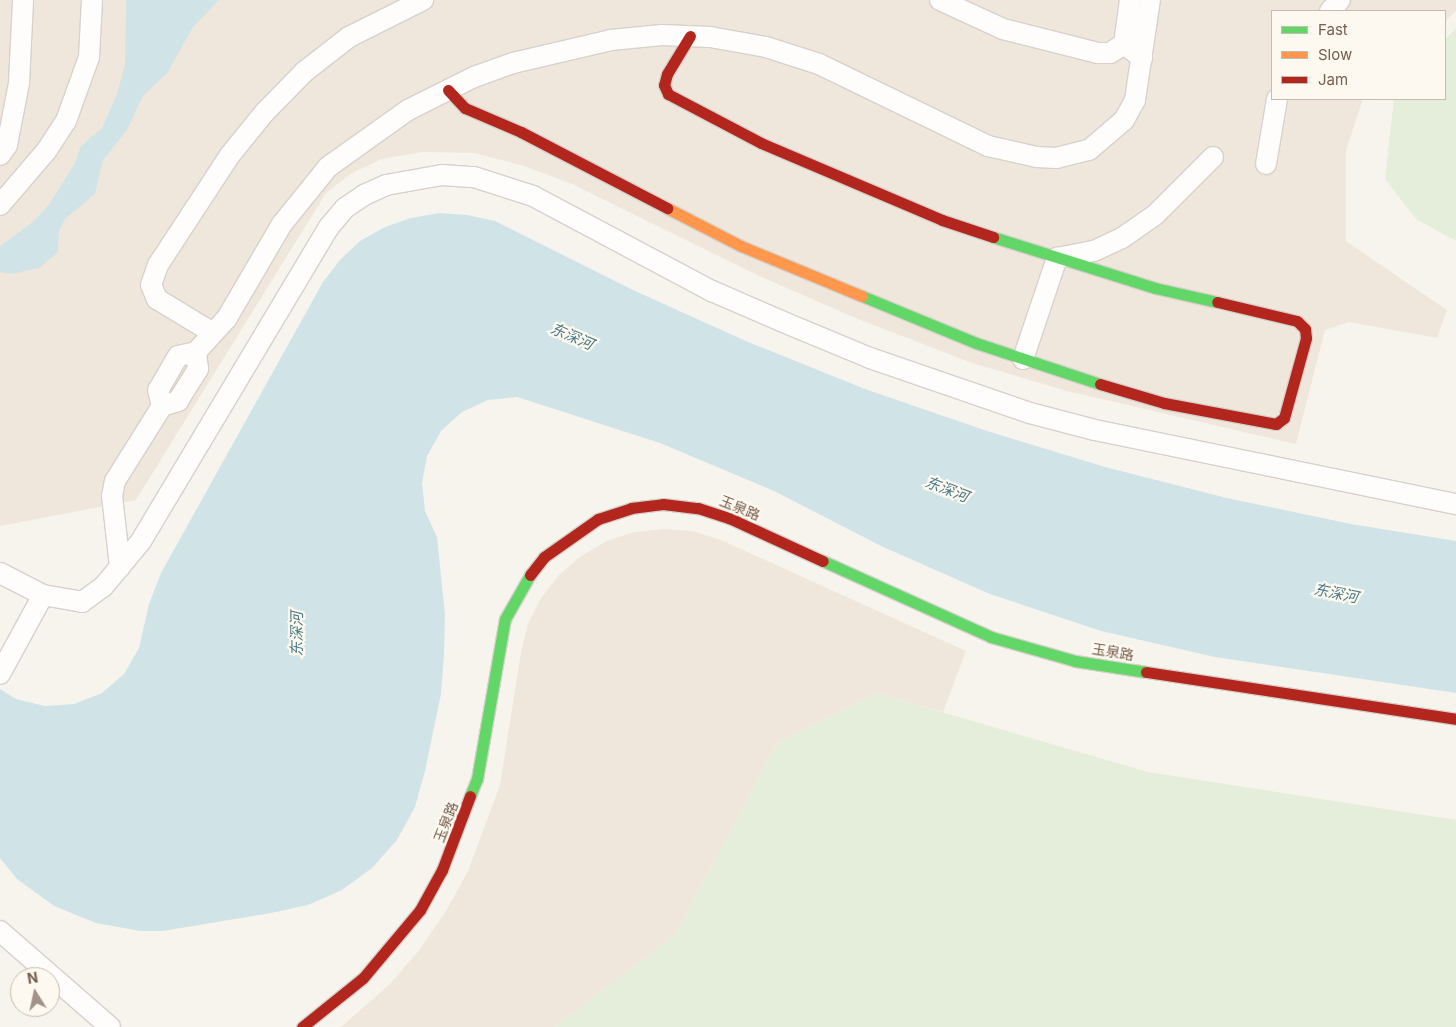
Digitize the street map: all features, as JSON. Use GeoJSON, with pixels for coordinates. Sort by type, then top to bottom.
{"type":"FeatureCollection","features":[{"type":"Feature","properties":{"kind":"street"},"geometry":{"type":"LineString","coordinates":[[0,155],[7,145],[19,83],[23,0]]}},
{"type":"Feature","properties":{"kind":"street"},"geometry":{"type":"LineString","coordinates":[[0,205],[48,150],[66,121],[89,57],[92,0]]}},
{"type":"Feature","properties":{"kind":"street"},"geometry":{"type":"LineString","coordinates":[[213,333],[157,299],[152,285],[158,264],[230,155],[265,112],[304,72],[349,37],[423,0]]}},
{"type":"Feature","properties":{"kind":"street"},"geometry":{"type":"LineString","coordinates":[[940,0],[1003,29],[1088,51],[1110,53],[1124,44],[1130,0]]}},
{"type":"Feature","properties":{"kind":"street"},"geometry":{"type":"LineString","coordinates":[[120,567],[112,496],[115,481],[162,406],[178,401],[198,368],[196,352],[227,318],[300,198],[328,166],[392,121],[448,90],[513,63],[560,50],[620,39],[662,35],[690,36],[766,47],[819,64],[988,146],[1056,158],[1089,150],[1124,120],[1135,100],[1150,0]]}},
{"type":"Feature","properties":{"kind":"street"},"geometry":{"type":"LineString","coordinates":[[1331,10],[1340,0]]}},
{"type":"Feature","properties":{"kind":"street"},"geometry":{"type":"LineString","coordinates":[[448,90],[465,108],[521,132],[740,246],[866,300],[1023,359],[1164,403],[1267,424],[1276,424],[1284,418],[1306,338],[1305,329],[1297,321],[1155,288],[1056,258],[942,220],[852,183],[678,101],[668,94],[664,85],[690,36]]}},
{"type":"Feature","properties":{"kind":"street"},"geometry":{"type":"LineString","coordinates":[[1124,44],[1142,58]]}},
{"type":"Feature","properties":{"kind":"street"},"geometry":{"type":"LineString","coordinates":[[1266,164],[1277,100]]}},
{"type":"Feature","properties":{"kind":"street"},"geometry":{"type":"LineString","coordinates":[[1056,258],[1094,251],[1122,238],[1155,215],[1213,157]]}},
{"type":"Feature","properties":{"kind":"street"},"geometry":{"type":"LineString","coordinates":[[0,573],[43,595],[82,602],[103,587],[142,541],[328,227],[345,208],[364,194],[386,185],[442,175],[474,177],[533,196],[712,291],[772,318],[870,358],[1030,413],[1095,430],[1456,504]]}},
{"type":"Feature","properties":{"kind":"street"},"geometry":{"type":"LineString","coordinates":[[1023,359],[1056,258]]}},
{"type":"Feature","properties":{"kind":"street","name":"玉泉路"},"geometry":{"type":"LineString","coordinates":[[302,1027],[363,978],[396,941],[420,910],[442,870],[477,779],[498,648],[506,619],[520,588],[544,557],[570,536],[598,519],[631,508],[663,504],[698,508],[729,518],[991,637],[1032,651],[1075,661],[1456,719]]}},
{"type":"Feature","properties":{"kind":"street"},"geometry":{"type":"LineString","coordinates":[[4,668],[43,595]]}},
{"type":"Feature","properties":{"kind":"street"},"geometry":{"type":"LineString","coordinates":[[0,931],[110,1027]]}},
{"type":"Feature","properties":{"kind":"shaded area"},"geometry":{"type":"Polygon","coordinates":[[[0,0],[1456,0],[1456,11],[1446,21],[1446,10],[1271,10],[1271,100],[1363,100],[1346,151],[1346,241],[1447,310],[1437,338],[1349,322],[1325,330],[1296,444],[1067,391],[972,363],[858,319],[757,275],[574,185],[524,166],[474,153],[423,152],[382,159],[352,173],[326,193],[136,500],[0,526],[0,0]]]}},
{"type":"Feature","properties":{"kind":"shaded area"},"geometry":{"type":"Polygon","coordinates":[[[664,529],[693,531],[721,540],[966,651],[943,712],[876,693],[778,742],[676,934],[555,1027],[341,1027],[390,984],[420,949],[446,911],[468,871],[500,785],[521,652],[528,624],[541,598],[559,575],[581,556],[607,541],[634,532],[664,529]]]}},
{"type":"Feature","properties":{"kind":"green space"},"geometry":{"type":"Polygon","coordinates":[[[1456,28],[1456,241],[1416,219],[1385,179],[1394,100],[1446,100],[1446,39],[1456,28]]]}},
{"type":"Feature","properties":{"kind":"green space"},"geometry":{"type":"Polygon","coordinates":[[[876,693],[1148,772],[1456,820],[1456,1027],[555,1027],[676,934],[778,742],[876,693]]]}},
{"type":"Feature","properties":{"kind":"water"},"geometry":{"type":"Polygon","coordinates":[[[126,0],[219,0],[193,27],[168,72],[143,96],[127,130],[103,160],[95,194],[65,219],[59,231],[58,252],[39,268],[11,274],[0,272],[0,246],[34,221],[50,203],[75,163],[81,146],[102,128],[117,94],[125,64],[126,0]]]}},
{"type":"Feature","properties":{"kind":"water","name":"东深河"},"geometry":{"type":"Polygon","coordinates":[[[439,213],[467,215],[495,221],[633,290],[748,342],[865,389],[984,430],[1105,467],[1227,498],[1351,524],[1456,541],[1456,693],[1215,657],[1101,631],[990,594],[883,547],[774,491],[660,443],[517,397],[488,400],[462,412],[441,431],[427,456],[422,483],[425,511],[437,537],[445,615],[441,694],[425,771],[415,807],[397,840],[372,868],[342,890],[308,905],[271,913],[163,931],[140,931],[96,923],[54,906],[17,879],[0,858],[0,689],[16,699],[45,706],[74,704],[102,693],[124,674],[139,648],[149,604],[161,573],[323,282],[340,260],[360,241],[385,227],[411,218],[439,213]]]}},
{"type":"Feature","properties":{"kind":"traffic: fast"},"geometry":{"type":"LineString","coordinates":[[993,237],[1155,288],[1217,302]]}},
{"type":"Feature","properties":{"kind":"traffic: fast"},"geometry":{"type":"LineString","coordinates":[[862,296],[976,343],[1100,384]]}},
{"type":"Feature","properties":{"kind":"traffic: fast"},"geometry":{"type":"LineString","coordinates":[[823,561],[991,637],[1075,661],[1146,672]]}},
{"type":"Feature","properties":{"kind":"traffic: fast"},"geometry":{"type":"LineString","coordinates":[[470,796],[477,779],[505,619],[530,575]]}},
{"type":"Feature","properties":{"kind":"traffic: slow"},"geometry":{"type":"LineString","coordinates":[[667,208],[741,246],[862,296]]}},
{"type":"Feature","properties":{"kind":"traffic: jam"},"geometry":{"type":"LineString","coordinates":[[690,36],[667,74],[664,85],[668,94],[761,143],[942,220],[993,237]]}},
{"type":"Feature","properties":{"kind":"traffic: jam"},"geometry":{"type":"LineString","coordinates":[[448,90],[465,108],[521,132],[667,208]]}},
{"type":"Feature","properties":{"kind":"traffic: jam"},"geometry":{"type":"LineString","coordinates":[[1100,384],[1164,403],[1276,424],[1284,418],[1306,338],[1305,329],[1297,321],[1217,302]]}},
{"type":"Feature","properties":{"kind":"traffic: jam"},"geometry":{"type":"LineString","coordinates":[[530,575],[544,557],[598,519],[631,508],[663,504],[698,508],[729,518],[823,561]]}},
{"type":"Feature","properties":{"kind":"traffic: jam"},"geometry":{"type":"LineString","coordinates":[[1146,672],[1456,719]]}},
{"type":"Feature","properties":{"kind":"traffic: jam"},"geometry":{"type":"LineString","coordinates":[[302,1027],[363,978],[420,910],[442,870],[470,796]]}}]}
